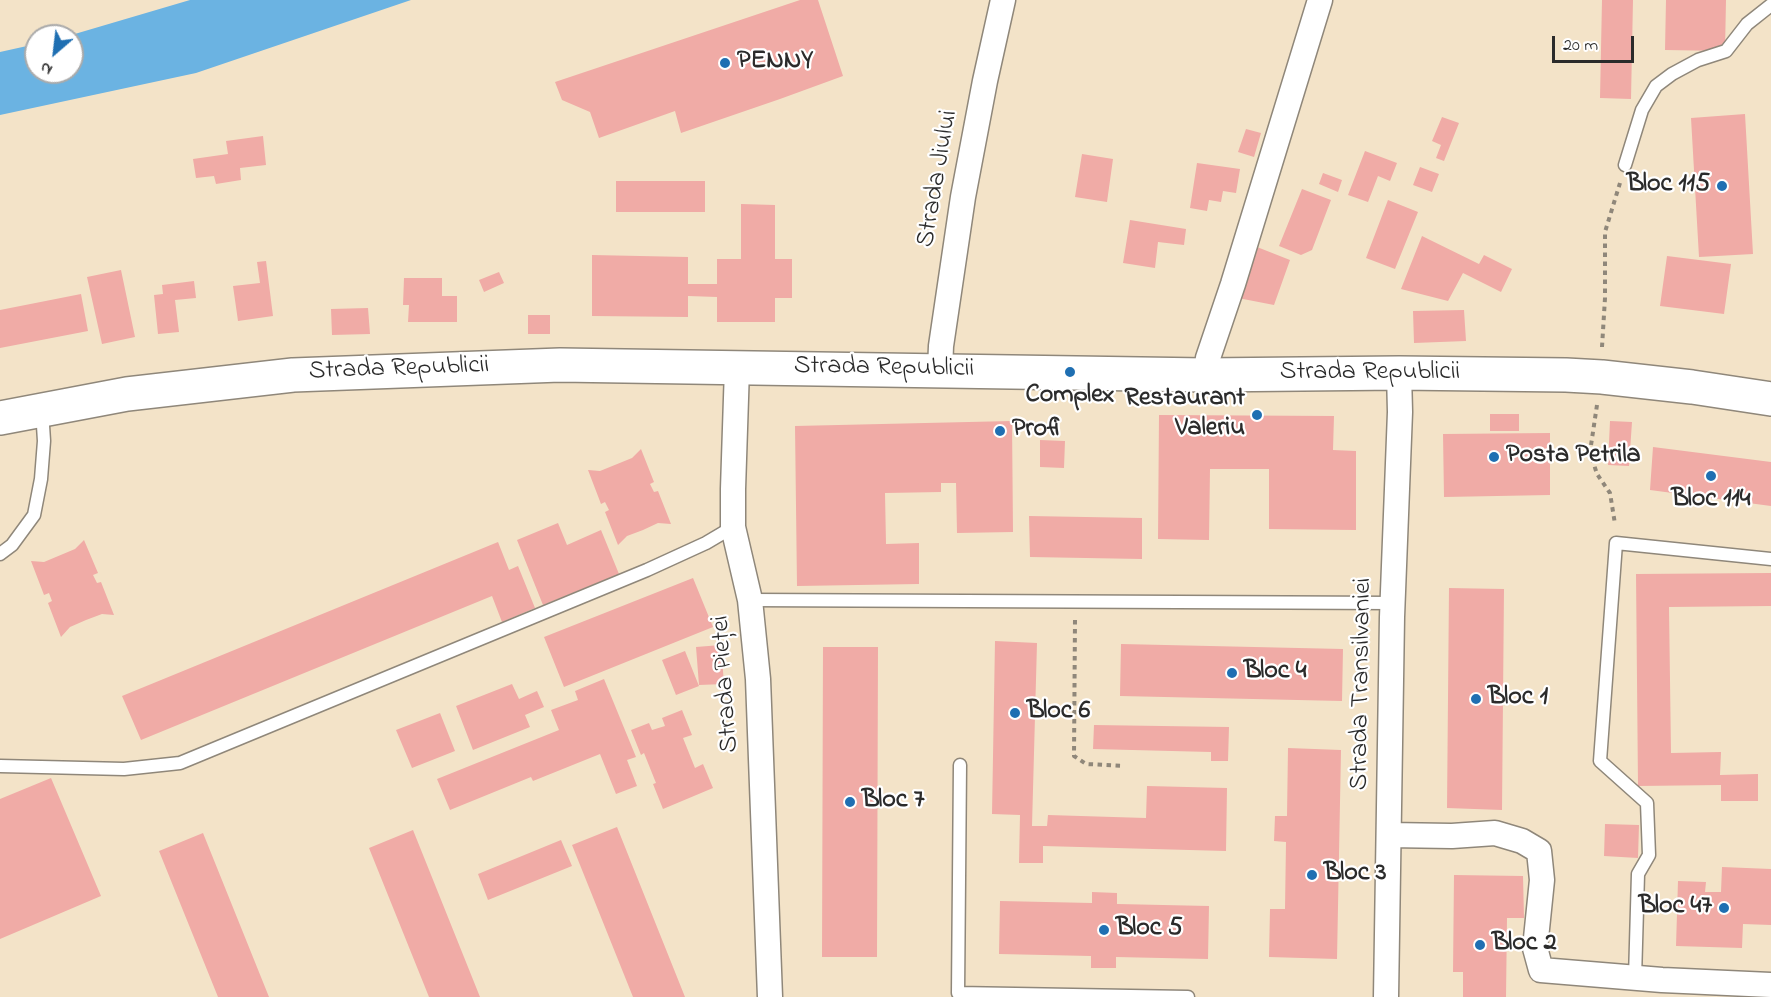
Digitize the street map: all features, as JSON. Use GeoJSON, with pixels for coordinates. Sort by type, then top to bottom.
{"type":"FeatureCollection","features":[{"type":"Feature","properties":{"kind":"main road","name":"Strada Republicii"},"geometry":{"type":"LineString","coordinates":[[0,418],[127,394],[293,375],[560,365],[1205,375],[1399,373],[1602,376],[1771,399]]}},
{"type":"Feature","properties":{"kind":"street","name":"Strada Jiului"},"geometry":{"type":"LineString","coordinates":[[940,370],[941,346],[963,197],[1003,0]]}},
{"type":"Feature","properties":{"kind":"street"},"geometry":{"type":"LineString","coordinates":[[1205,375],[1208,358],[1320,0]]}},
{"type":"Feature","properties":{"kind":"street","name":"Strada Pieței"},"geometry":{"type":"LineString","coordinates":[[737,368],[733,528],[750,600],[758,679],[770,997]]}},
{"type":"Feature","properties":{"kind":"street","name":"Strada Transilvaniei"},"geometry":{"type":"LineString","coordinates":[[1386,997],[1393,603],[1400,412],[1399,373]]}},
{"type":"Feature","properties":{"kind":"street"},"geometry":{"type":"LineString","coordinates":[[1389,835],[1452,836],[1495,833],[1522,841],[1539,851],[1542,880],[1535,948],[1541,970],[1635,978],[1771,985]]}},
{"type":"Feature","properties":{"kind":"lane"},"geometry":{"type":"LineString","coordinates":[[1625,165],[1642,110],[1656,86],[1698,60],[1726,51],[1747,24],[1771,5]]}},
{"type":"Feature","properties":{"kind":"lane"},"geometry":{"type":"LineString","coordinates":[[0,554],[12,545],[34,515],[41,479],[44,441],[42,409]]}},
{"type":"Feature","properties":{"kind":"lane"},"geometry":{"type":"LineString","coordinates":[[0,766],[124,769],[180,763],[647,570],[733,528]]}},
{"type":"Feature","properties":{"kind":"lane"},"geometry":{"type":"LineString","coordinates":[[1635,978],[1638,874],[1649,855],[1647,803],[1600,761],[1616,543],[1771,559]]}},
{"type":"Feature","properties":{"kind":"lane"},"geometry":{"type":"LineString","coordinates":[[750,600],[1393,603]]}},
{"type":"Feature","properties":{"kind":"lane"},"geometry":{"type":"LineString","coordinates":[[960,765],[958,993],[1188,997]]}},
{"type":"Feature","properties":{"kind":"path"},"geometry":{"type":"LineString","coordinates":[[1616,543],[1610,493],[1598,474],[1590,452],[1602,376],[1605,232],[1625,165]]}},
{"type":"Feature","properties":{"kind":"path"},"geometry":{"type":"LineString","coordinates":[[1076,602],[1074,756],[1086,764],[1124,766]]}},
{"type":"Feature","properties":{"kind":"water"},"geometry":{"type":"Polygon","coordinates":[[[190,0],[411,0],[196,73],[0,115],[0,52],[24,47],[24,84],[84,84],[84,31],[190,0]]]}},
{"type":"Feature","properties":{"kind":"building","name":"PENNY"},"geometry":{"type":"Polygon","coordinates":[[[800,0],[818,0],[843,76],[681,133],[675,111],[599,138],[590,112],[562,100],[555,82],[800,0]]]}},
{"type":"Feature","properties":{"kind":"building"},"geometry":{"type":"Polygon","coordinates":[[[1602,0],[1633,0],[1631,99],[1600,98],[1602,0]]]}},
{"type":"Feature","properties":{"kind":"building"},"geometry":{"type":"Polygon","coordinates":[[[1666,0],[1726,0],[1725,51],[1665,50],[1666,0]]]}},
{"type":"Feature","properties":{"kind":"building","name":"Bloc 115"},"geometry":{"type":"Polygon","coordinates":[[[1745,114],[1753,254],[1699,257],[1691,118],[1745,114]]]}},
{"type":"Feature","properties":{"kind":"building"},"geometry":{"type":"Polygon","coordinates":[[[1442,117],[1459,123],[1444,161],[1436,158],[1441,145],[1432,141],[1442,117]]]}},
{"type":"Feature","properties":{"kind":"building"},"geometry":{"type":"Polygon","coordinates":[[[1246,129],[1261,133],[1254,157],[1238,152],[1246,129]]]}},
{"type":"Feature","properties":{"kind":"building"},"geometry":{"type":"Polygon","coordinates":[[[263,136],[266,165],[240,168],[241,180],[216,184],[214,176],[196,178],[193,159],[228,154],[226,141],[263,136]]]}},
{"type":"Feature","properties":{"kind":"building"},"geometry":{"type":"Polygon","coordinates":[[[1365,151],[1397,163],[1390,181],[1378,176],[1368,202],[1348,195],[1365,151]]]}},
{"type":"Feature","properties":{"kind":"building"},"geometry":{"type":"Polygon","coordinates":[[[1082,154],[1113,159],[1107,202],[1075,197],[1082,154]]]}},
{"type":"Feature","properties":{"kind":"building"},"geometry":{"type":"Polygon","coordinates":[[[1197,163],[1240,169],[1236,193],[1223,191],[1221,202],[1209,200],[1207,211],[1190,208],[1197,163]]]}},
{"type":"Feature","properties":{"kind":"building"},"geometry":{"type":"Polygon","coordinates":[[[1420,167],[1439,174],[1432,192],[1413,185],[1420,167]]]}},
{"type":"Feature","properties":{"kind":"building"},"geometry":{"type":"Polygon","coordinates":[[[1323,173],[1342,180],[1338,192],[1319,184],[1323,173]]]}},
{"type":"Feature","properties":{"kind":"building"},"geometry":{"type":"Polygon","coordinates":[[[616,181],[705,181],[705,212],[616,212],[616,181]]]}},
{"type":"Feature","properties":{"kind":"building"},"geometry":{"type":"Polygon","coordinates":[[[1302,189],[1331,200],[1312,250],[1301,255],[1279,246],[1302,189]]]}},
{"type":"Feature","properties":{"kind":"building"},"geometry":{"type":"Polygon","coordinates":[[[1388,200],[1418,212],[1395,269],[1366,258],[1388,200]]]}},
{"type":"Feature","properties":{"kind":"building"},"geometry":{"type":"Polygon","coordinates":[[[741,204],[775,205],[775,259],[792,259],[792,298],[775,298],[775,322],[717,322],[717,297],[688,296],[688,317],[592,316],[592,255],[688,257],[688,284],[717,284],[717,259],[741,259],[741,204]]]}},
{"type":"Feature","properties":{"kind":"building"},"geometry":{"type":"Polygon","coordinates":[[[1130,220],[1186,229],[1184,245],[1158,242],[1155,268],[1123,263],[1130,220]]]}},
{"type":"Feature","properties":{"kind":"building"},"geometry":{"type":"Polygon","coordinates":[[[1422,236],[1479,264],[1484,255],[1512,269],[1501,292],[1463,273],[1448,301],[1401,289],[1422,236]]]}},
{"type":"Feature","properties":{"kind":"building"},"geometry":{"type":"Polygon","coordinates":[[[1257,247],[1290,260],[1274,305],[1238,298],[1257,247]]]}},
{"type":"Feature","properties":{"kind":"building","name":"Bloc 115"},"geometry":{"type":"Polygon","coordinates":[[[1667,256],[1731,264],[1724,314],[1660,306],[1667,256]]]}},
{"type":"Feature","properties":{"kind":"building"},"geometry":{"type":"Polygon","coordinates":[[[266,261],[273,316],[238,321],[233,286],[260,283],[257,262],[266,261]]]}},
{"type":"Feature","properties":{"kind":"building"},"geometry":{"type":"Polygon","coordinates":[[[121,270],[135,337],[102,344],[87,277],[121,270]]]}},
{"type":"Feature","properties":{"kind":"building"},"geometry":{"type":"Polygon","coordinates":[[[499,272],[504,283],[484,292],[479,280],[499,272]]]}},
{"type":"Feature","properties":{"kind":"building"},"geometry":{"type":"Polygon","coordinates":[[[404,278],[442,278],[442,296],[457,296],[457,322],[408,322],[409,305],[403,305],[404,278]]]}},
{"type":"Feature","properties":{"kind":"building"},"geometry":{"type":"Polygon","coordinates":[[[194,281],[196,298],[175,300],[179,332],[158,334],[154,295],[163,294],[162,285],[194,281]]]}},
{"type":"Feature","properties":{"kind":"building"},"geometry":{"type":"Polygon","coordinates":[[[81,294],[88,331],[0,348],[0,310],[81,294]]]}},
{"type":"Feature","properties":{"kind":"building"},"geometry":{"type":"Polygon","coordinates":[[[368,308],[370,334],[332,335],[331,309],[368,308]]]}},
{"type":"Feature","properties":{"kind":"building"},"geometry":{"type":"Polygon","coordinates":[[[1464,310],[1466,341],[1414,343],[1413,311],[1464,310]]]}},
{"type":"Feature","properties":{"kind":"building"},"geometry":{"type":"Polygon","coordinates":[[[528,315],[550,315],[550,334],[528,334],[528,315]]]}},
{"type":"Feature","properties":{"kind":"building"},"geometry":{"type":"Polygon","coordinates":[[[1490,414],[1519,414],[1519,431],[1490,431],[1490,414]]]}},
{"type":"Feature","properties":{"kind":"building"},"geometry":{"type":"Polygon","coordinates":[[[1159,415],[1334,416],[1333,450],[1356,451],[1356,530],[1269,529],[1269,469],[1210,469],[1209,540],[1158,539],[1159,415]]]}},
{"type":"Feature","properties":{"kind":"building"},"geometry":{"type":"Polygon","coordinates":[[[1012,421],[1013,532],[957,533],[956,483],[941,483],[941,492],[885,493],[886,544],[919,543],[919,584],[797,586],[795,426],[1012,421]]]}},
{"type":"Feature","properties":{"kind":"building"},"geometry":{"type":"Polygon","coordinates":[[[1610,421],[1632,422],[1629,466],[1608,465],[1610,421]]]}},
{"type":"Feature","properties":{"kind":"building"},"geometry":{"type":"Polygon","coordinates":[[[1550,433],[1550,495],[1444,497],[1443,434],[1550,433]]]}},
{"type":"Feature","properties":{"kind":"building"},"geometry":{"type":"Polygon","coordinates":[[[1040,440],[1065,441],[1064,468],[1040,467],[1040,440]]]}},
{"type":"Feature","properties":{"kind":"building","name":"Bloc 114"},"geometry":{"type":"Polygon","coordinates":[[[1653,447],[1771,462],[1771,506],[1650,490],[1653,447]]]}},
{"type":"Feature","properties":{"kind":"building"},"geometry":{"type":"Polygon","coordinates":[[[641,449],[654,482],[650,484],[654,492],[658,491],[671,524],[658,523],[627,536],[618,545],[605,512],[609,510],[605,502],[601,504],[588,470],[600,471],[632,458],[641,449]]]}},
{"type":"Feature","properties":{"kind":"building"},"geometry":{"type":"Polygon","coordinates":[[[1029,516],[1142,518],[1142,559],[1030,557],[1029,516]]]}},
{"type":"Feature","properties":{"kind":"building"},"geometry":{"type":"Polygon","coordinates":[[[558,523],[567,545],[601,530],[619,574],[543,605],[517,540],[558,523]]]}},
{"type":"Feature","properties":{"kind":"building"},"geometry":{"type":"Polygon","coordinates":[[[84,540],[98,573],[93,575],[97,583],[101,582],[114,615],[102,614],[86,620],[70,627],[61,637],[48,603],[52,601],[49,593],[44,595],[31,561],[44,562],[75,549],[84,540]]]}},
{"type":"Feature","properties":{"kind":"building"},"geometry":{"type":"Polygon","coordinates":[[[498,542],[509,570],[518,566],[535,608],[502,622],[492,596],[141,740],[122,696],[498,542]]]}},
{"type":"Feature","properties":{"kind":"building"},"geometry":{"type":"Polygon","coordinates":[[[1771,573],[1771,606],[1669,607],[1671,753],[1721,752],[1720,775],[1758,774],[1758,801],[1721,801],[1721,785],[1638,786],[1636,574],[1771,573]]]}},
{"type":"Feature","properties":{"kind":"building"},"geometry":{"type":"Polygon","coordinates":[[[693,578],[713,627],[564,687],[544,637],[693,578]]]}},
{"type":"Feature","properties":{"kind":"building","name":"Bloc 1"},"geometry":{"type":"Polygon","coordinates":[[[1449,588],[1504,589],[1502,810],[1447,808],[1449,588]]]}},
{"type":"Feature","properties":{"kind":"building"},"geometry":{"type":"Polygon","coordinates":[[[995,641],[1037,643],[1032,826],[1047,826],[1048,815],[1146,818],[1147,786],[1227,788],[1226,851],[1043,846],[1043,863],[1019,863],[1020,815],[992,814],[995,641]]]}},
{"type":"Feature","properties":{"kind":"building","name":"Bloc 4"},"geometry":{"type":"Polygon","coordinates":[[[1121,644],[1343,649],[1342,701],[1120,696],[1121,644]]]}},
{"type":"Feature","properties":{"kind":"building"},"geometry":{"type":"Polygon","coordinates":[[[721,645],[724,684],[699,685],[696,647],[721,645]]]}},
{"type":"Feature","properties":{"kind":"building","name":"Bloc 7"},"geometry":{"type":"Polygon","coordinates":[[[823,647],[878,647],[877,957],[822,957],[823,647]]]}},
{"type":"Feature","properties":{"kind":"building"},"geometry":{"type":"Polygon","coordinates":[[[685,651],[699,686],[676,695],[662,660],[685,651]]]}},
{"type":"Feature","properties":{"kind":"building"},"geometry":{"type":"Polygon","coordinates":[[[604,679],[636,757],[627,760],[637,786],[616,794],[600,754],[533,781],[531,777],[450,810],[437,779],[559,730],[551,710],[578,700],[575,691],[604,679]]]}},
{"type":"Feature","properties":{"kind":"building"},"geometry":{"type":"Polygon","coordinates":[[[512,684],[519,699],[537,691],[544,707],[525,715],[530,727],[473,750],[456,706],[512,684]]]}},
{"type":"Feature","properties":{"kind":"building"},"geometry":{"type":"Polygon","coordinates":[[[682,710],[692,735],[683,738],[695,768],[703,764],[713,788],[663,809],[644,753],[641,755],[631,730],[649,723],[652,730],[665,726],[662,718],[682,710]]]}},
{"type":"Feature","properties":{"kind":"building"},"geometry":{"type":"Polygon","coordinates":[[[440,713],[455,751],[412,768],[396,730],[440,713]]]}},
{"type":"Feature","properties":{"kind":"building"},"geometry":{"type":"Polygon","coordinates":[[[1094,725],[1229,727],[1228,761],[1211,761],[1211,752],[1093,749],[1094,725]]]}},
{"type":"Feature","properties":{"kind":"building","name":"Bloc 3"},"geometry":{"type":"Polygon","coordinates":[[[1288,748],[1341,750],[1337,959],[1269,957],[1270,909],[1285,909],[1286,842],[1274,841],[1275,816],[1287,816],[1288,748]]]}},
{"type":"Feature","properties":{"kind":"building"},"geometry":{"type":"Polygon","coordinates":[[[51,778],[101,896],[0,939],[0,799],[51,778]]]}},
{"type":"Feature","properties":{"kind":"building"},"geometry":{"type":"Polygon","coordinates":[[[1605,824],[1639,825],[1638,858],[1604,856],[1605,824]]]}},
{"type":"Feature","properties":{"kind":"building"},"geometry":{"type":"Polygon","coordinates":[[[617,827],[685,997],[633,997],[572,845],[617,827]]]}},
{"type":"Feature","properties":{"kind":"building"},"geometry":{"type":"Polygon","coordinates":[[[413,830],[480,997],[429,997],[369,848],[413,830]]]}},
{"type":"Feature","properties":{"kind":"building"},"geometry":{"type":"Polygon","coordinates":[[[203,833],[269,997],[218,997],[159,851],[203,833]]]}},
{"type":"Feature","properties":{"kind":"building"},"geometry":{"type":"Polygon","coordinates":[[[561,840],[572,866],[488,900],[478,874],[561,840]]]}},
{"type":"Feature","properties":{"kind":"building","name":"Bloc 47"},"geometry":{"type":"Polygon","coordinates":[[[1722,867],[1771,869],[1771,925],[1743,924],[1742,948],[1676,946],[1678,881],[1706,882],[1705,892],[1721,892],[1722,867]]]}},
{"type":"Feature","properties":{"kind":"building","name":"Bloc 2"},"geometry":{"type":"Polygon","coordinates":[[[1454,875],[1523,876],[1524,918],[1507,918],[1506,997],[1463,997],[1463,972],[1453,972],[1454,875]]]}},
{"type":"Feature","properties":{"kind":"building","name":"Bloc 5"},"geometry":{"type":"Polygon","coordinates":[[[1092,892],[1117,893],[1117,904],[1209,906],[1208,959],[1116,957],[1116,968],[1091,968],[1091,956],[999,954],[1000,901],[1092,903],[1092,892]]]}},
{"type":"Feature","properties":{"kind":"place","name":"PENNY"},"geometry":{"type":"Point","coordinates":[725,63]}},
{"type":"Feature","properties":{"kind":"place","name":"Bloc 115"},"geometry":{"type":"Point","coordinates":[1722,186]}},
{"type":"Feature","properties":{"kind":"place","name":"Complex"},"geometry":{"type":"Point","coordinates":[1070,372]}},
{"type":"Feature","properties":{"kind":"place","name":"Restaurant Valeriu"},"geometry":{"type":"Point","coordinates":[1257,415]}},
{"type":"Feature","properties":{"kind":"place","name":"Profi"},"geometry":{"type":"Point","coordinates":[1000,431]}},
{"type":"Feature","properties":{"kind":"place","name":"Posta Petrila"},"geometry":{"type":"Point","coordinates":[1494,457]}},
{"type":"Feature","properties":{"kind":"place","name":"Bloc 114"},"geometry":{"type":"Point","coordinates":[1711,476]}},
{"type":"Feature","properties":{"kind":"place","name":"Bloc 4"},"geometry":{"type":"Point","coordinates":[1232,673]}},
{"type":"Feature","properties":{"kind":"place","name":"Bloc 1"},"geometry":{"type":"Point","coordinates":[1476,699]}},
{"type":"Feature","properties":{"kind":"place","name":"Bloc 6"},"geometry":{"type":"Point","coordinates":[1015,713]}},
{"type":"Feature","properties":{"kind":"place","name":"Bloc 7"},"geometry":{"type":"Point","coordinates":[850,802]}},
{"type":"Feature","properties":{"kind":"place","name":"Bloc 3"},"geometry":{"type":"Point","coordinates":[1312,875]}},
{"type":"Feature","properties":{"kind":"place","name":"Bloc 47"},"geometry":{"type":"Point","coordinates":[1724,908]}},
{"type":"Feature","properties":{"kind":"place","name":"Bloc 5"},"geometry":{"type":"Point","coordinates":[1104,930]}},
{"type":"Feature","properties":{"kind":"place","name":"Bloc 2"},"geometry":{"type":"Point","coordinates":[1480,945]}}]}
